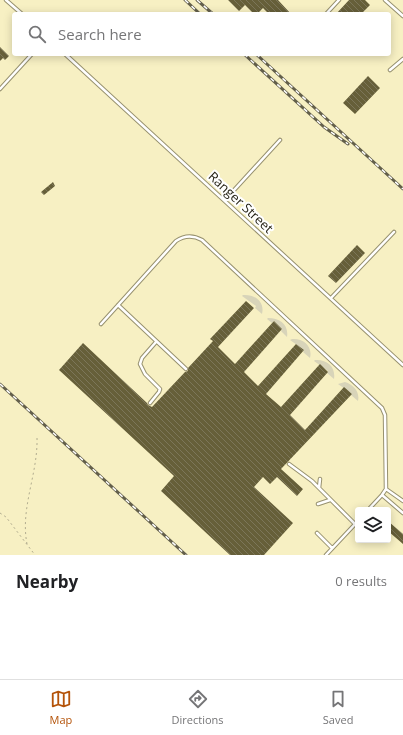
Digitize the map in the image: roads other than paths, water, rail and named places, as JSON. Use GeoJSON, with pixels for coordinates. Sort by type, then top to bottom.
{"type":"FeatureCollection","features":[{"type":"Feature","properties":{"kind":"lane"},"geometry":{"type":"LineString","coordinates":[[6,0],[20,12]]}},
{"type":"Feature","properties":{"kind":"lane"},"geometry":{"type":"LineString","coordinates":[[328,12],[340,0]]}},
{"type":"Feature","properties":{"kind":"lane"},"geometry":{"type":"LineString","coordinates":[[385,0],[403,16]]}},
{"type":"Feature","properties":{"kind":"lane"},"geometry":{"type":"LineString","coordinates":[[0,89],[30,56]]}},
{"type":"Feature","properties":{"kind":"lane","name":"Ranger Street"},"geometry":{"type":"LineString","coordinates":[[67,56],[403,365]]}},
{"type":"Feature","properties":{"kind":"lane"},"geometry":{"type":"LineString","coordinates":[[390,70],[403,60]]}},
{"type":"Feature","properties":{"kind":"lane"},"geometry":{"type":"LineString","coordinates":[[225,200],[280,140]]}},
{"type":"Feature","properties":{"kind":"lane"},"geometry":{"type":"LineString","coordinates":[[331,298],[394,232]]}},
{"type":"Feature","properties":{"kind":"lane"},"geometry":{"type":"LineString","coordinates":[[101,324],[176,241],[181,238],[192,236],[202,240],[382,408],[385,415],[386,489],[371,507]]}},
{"type":"Feature","properties":{"kind":"lane"},"geometry":{"type":"LineString","coordinates":[[118,305],[186,369]]}},
{"type":"Feature","properties":{"kind":"lane"},"geometry":{"type":"LineString","coordinates":[[150,403],[160,389],[145,374],[140,364],[142,358],[156,342]]}},
{"type":"Feature","properties":{"kind":"lane"},"geometry":{"type":"LineString","coordinates":[[288,464],[312,481],[355,524],[326,555]]}},
{"type":"Feature","properties":{"kind":"lane"},"geometry":{"type":"LineString","coordinates":[[319,488],[320,479]]}},
{"type":"Feature","properties":{"kind":"lane"},"geometry":{"type":"LineString","coordinates":[[386,489],[403,501]]}},
{"type":"Feature","properties":{"kind":"lane"},"geometry":{"type":"LineString","coordinates":[[382,495],[403,512]]}},
{"type":"Feature","properties":{"kind":"lane"},"geometry":{"type":"LineString","coordinates":[[318,504],[330,500]]}},
{"type":"Feature","properties":{"kind":"lane"},"geometry":{"type":"LineString","coordinates":[[317,533],[332,548]]}},
{"type":"Feature","properties":{"kind":"railway"},"geometry":{"type":"LineString","coordinates":[[185,0],[198,12]]}},
{"type":"Feature","properties":{"kind":"railway"},"geometry":{"type":"LineString","coordinates":[[197,0],[211,12]]}},
{"type":"Feature","properties":{"kind":"railway"},"geometry":{"type":"LineString","coordinates":[[246,56],[324,127],[348,144]]}},
{"type":"Feature","properties":{"kind":"railway"},"geometry":{"type":"LineString","coordinates":[[258,56],[403,189]]}},
{"type":"Feature","properties":{"kind":"railway"},"geometry":{"type":"LineString","coordinates":[[0,384],[186,555]]}}]}
